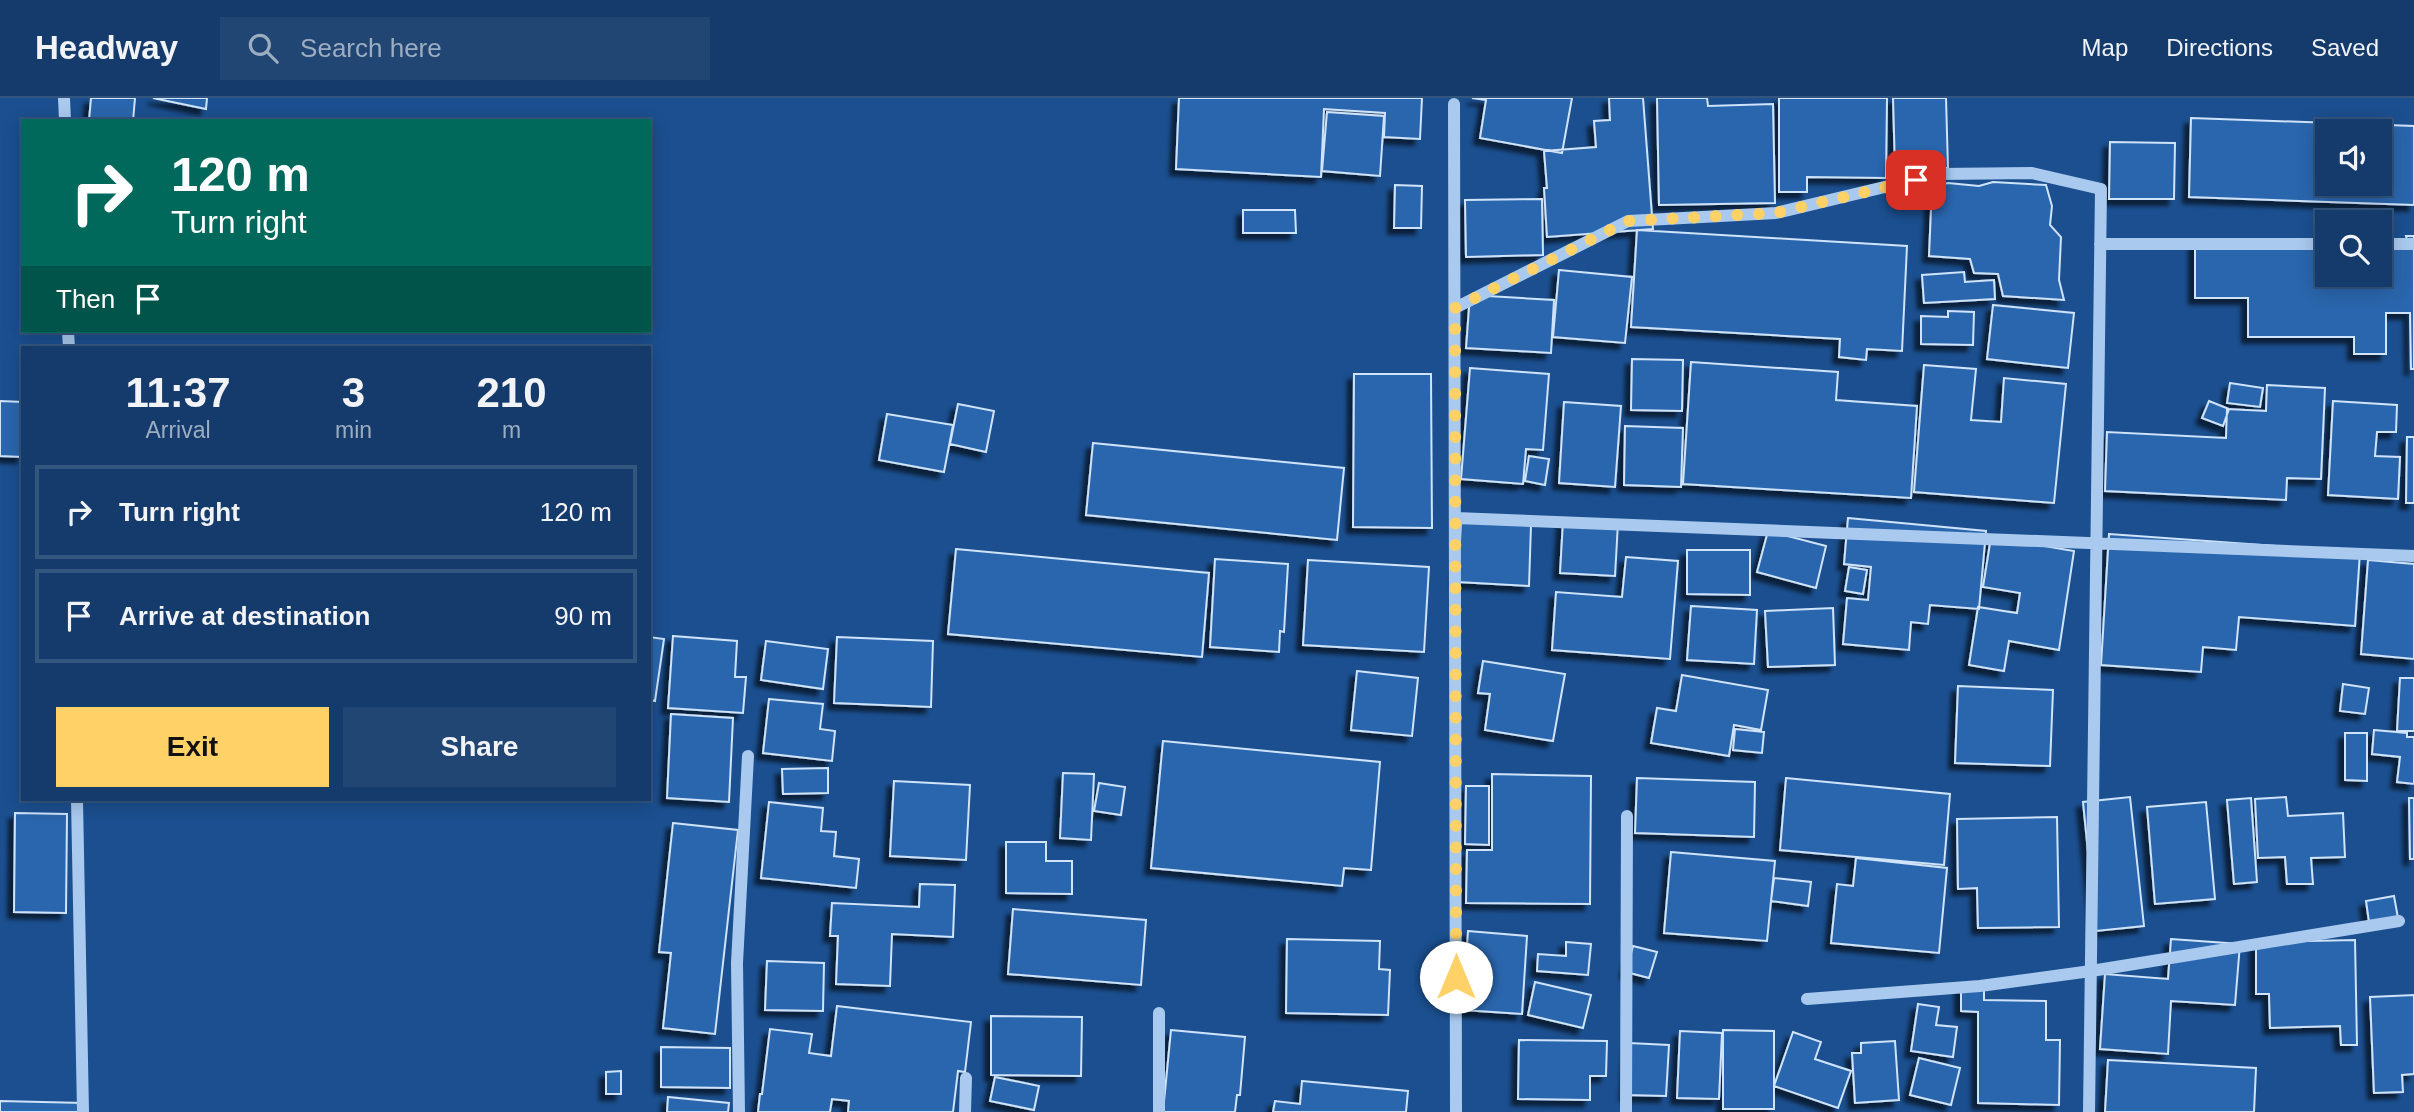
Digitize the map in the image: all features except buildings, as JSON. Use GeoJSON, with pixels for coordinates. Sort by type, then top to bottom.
{"type":"FeatureCollection","features":[{"type":"Feature","properties":{"kind":"street"},"geometry":{"type":"LineString","coordinates":[[64,98],[65,119]]}},
{"type":"Feature","properties":{"kind":"street"},"geometry":{"type":"LineString","coordinates":[[1454,104],[1456,1112]]}},
{"type":"Feature","properties":{"kind":"street"},"geometry":{"type":"LineString","coordinates":[[1455,308],[1628,221],[1776,213],[1940,174],[2032,173],[2101,189],[2089,1112]]}},
{"type":"Feature","properties":{"kind":"street"},"geometry":{"type":"LineString","coordinates":[[2100,244],[2315,244]]}},
{"type":"Feature","properties":{"kind":"street"},"geometry":{"type":"LineString","coordinates":[[2392,244],[2414,244]]}},
{"type":"Feature","properties":{"kind":"street"},"geometry":{"type":"LineString","coordinates":[[1456,518],[2414,556]]}},
{"type":"Feature","properties":{"kind":"street"},"geometry":{"type":"LineString","coordinates":[[739,1112],[737,963],[748,756]]}},
{"type":"Feature","properties":{"kind":"street"},"geometry":{"type":"LineString","coordinates":[[77,801],[83,1112]]}},
{"type":"Feature","properties":{"kind":"street"},"geometry":{"type":"LineString","coordinates":[[1626,1112],[1627,816]]}},
{"type":"Feature","properties":{"kind":"street"},"geometry":{"type":"LineString","coordinates":[[1807,999],[1980,986],[2091,971],[2399,921]]}},
{"type":"Feature","properties":{"kind":"street"},"geometry":{"type":"LineString","coordinates":[[1159,1013],[1159,1112]]}},
{"type":"Feature","properties":{"kind":"street"},"geometry":{"type":"LineString","coordinates":[[965,1112],[966,1078]]}},
{"type":"Feature","properties":{"kind":"route"},"geometry":{"type":"LineString","coordinates":[[1456,977],[1455,308],[1628,221],[1776,213],[1916,180]]}}]}
